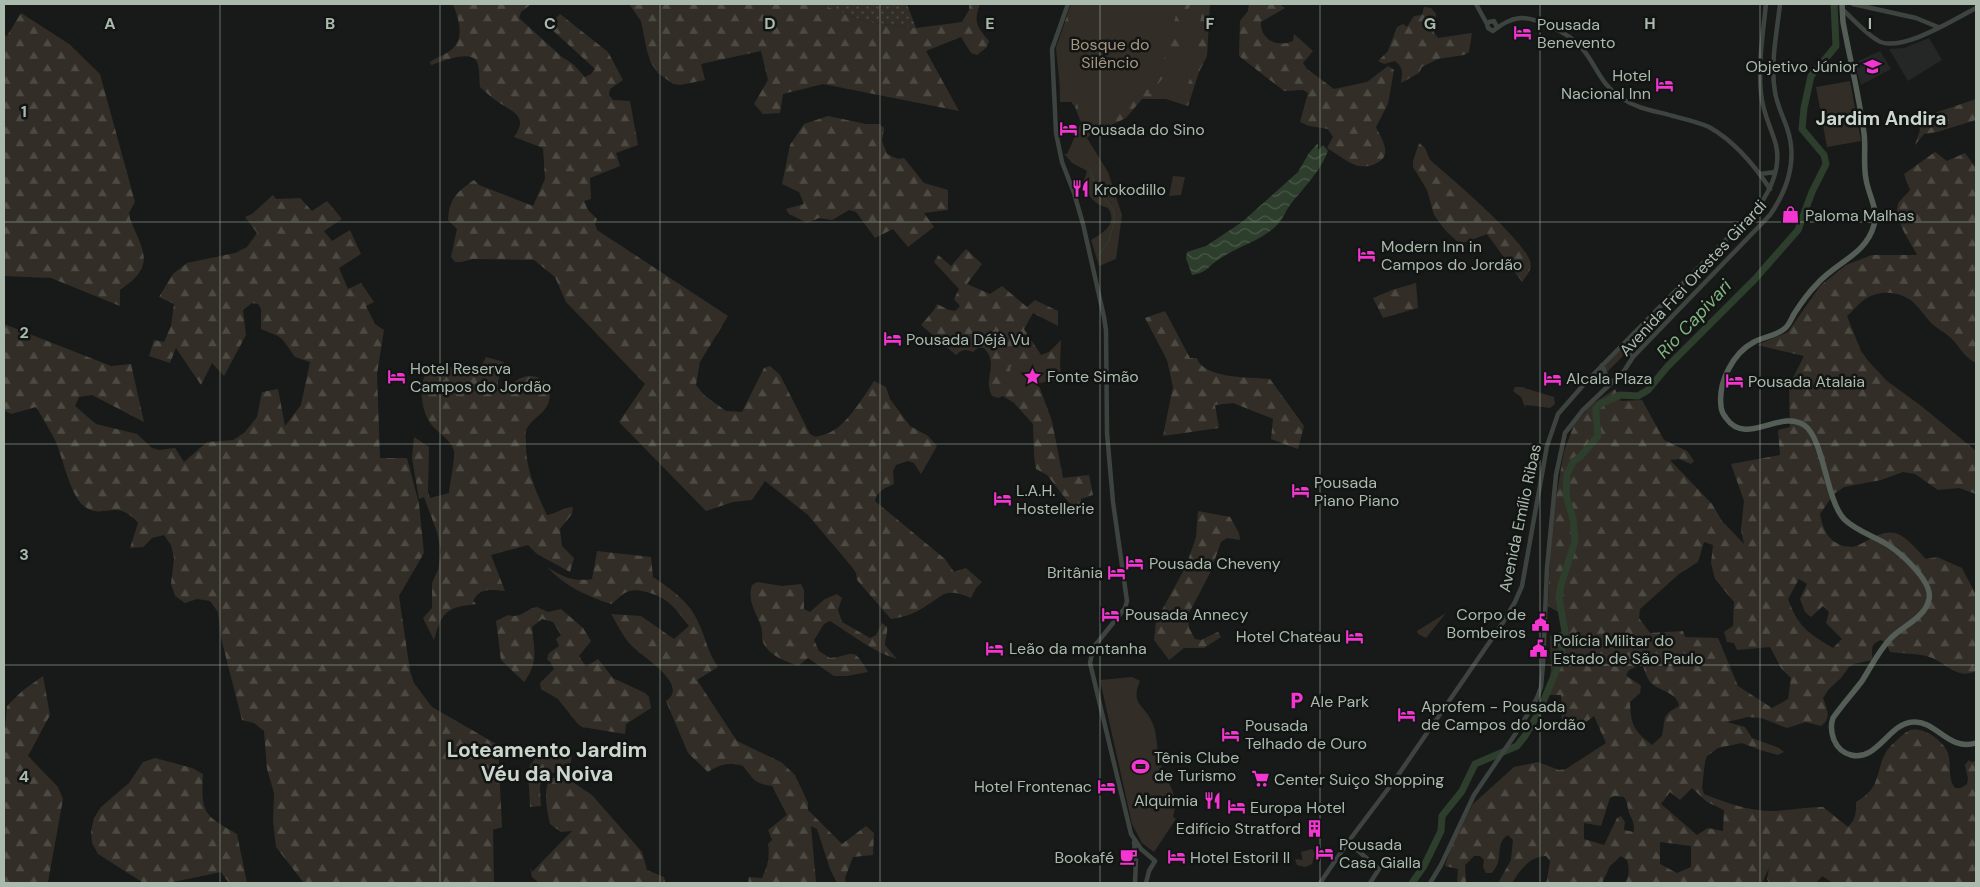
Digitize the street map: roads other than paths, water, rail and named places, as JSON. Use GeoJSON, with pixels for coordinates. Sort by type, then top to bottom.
{"type":"FeatureCollection","features":[{"type":"Feature","properties":{"kind":"main road"},"geometry":{"type":"LineString","coordinates":[[1842,6],[1843,22],[1864,133],[1864,168],[1868,191],[1875,210],[1875,223],[1871,234],[1860,250],[1836,266],[1817,284],[1784,329],[1753,342],[1739,353],[1726,376],[1720,400],[1722,413],[1729,422],[1740,429],[1756,428],[1783,420],[1792,420],[1805,425],[1813,436],[1833,499],[1842,516],[1858,529],[1890,546],[1921,575],[1928,586],[1929,600],[1924,610],[1884,646],[1862,680],[1833,718],[1831,724],[1832,734],[1838,747],[1854,756],[1865,754],[1900,727],[1911,722],[1925,724],[1955,743],[1967,745],[1976,743]]}},
{"type":"Feature","properties":{"kind":"street"},"geometry":{"type":"LineString","coordinates":[[1068,4],[1052,48],[1056,133],[1062,162],[1083,224],[1106,330],[1107,433],[1113,502],[1126,601],[1125,608],[1093,648],[1090,663],[1127,820],[1134,840],[1136,883]]}},
{"type":"Feature","properties":{"kind":"street"},"geometry":{"type":"LineString","coordinates":[[1476,4],[1484,16],[1493,24],[1518,18],[1536,21],[1565,35],[1581,47],[1604,82],[1622,99],[1634,106],[1698,122],[1710,128],[1735,147],[1760,174],[1770,189]]}},
{"type":"Feature","properties":{"kind":"street","name":"Avenida Emílio Ribas"},"geometry":{"type":"LineString","coordinates":[[1320,883],[1394,781],[1502,624],[1515,602],[1524,578],[1547,446],[1554,424],[1566,404],[1758,207],[1770,189],[1775,172],[1775,144],[1761,95],[1760,71],[1766,4]]}},
{"type":"Feature","properties":{"kind":"street","name":"Avenida Frei Orestes Girardi"},"geometry":{"type":"LineString","coordinates":[[1430,883],[1441,865],[1466,808],[1537,698],[1544,664],[1547,568],[1556,475],[1565,433],[1583,410],[1625,370],[1633,356],[1747,241],[1782,199],[1792,160],[1790,138],[1776,99],[1774,80],[1780,4]]}},
{"type":"Feature","properties":{"kind":"street"},"geometry":{"type":"LineString","coordinates":[[1853,4],[1916,18],[1938,27]]}},
{"type":"Feature","properties":{"kind":"street"},"geometry":{"type":"LineString","coordinates":[[1842,6],[1878,41],[1898,44],[1976,8]]}},
{"type":"Feature","properties":{"kind":"street"},"geometry":{"type":"LineString","coordinates":[[1760,174],[1775,172]]}},
{"type":"Feature","properties":{"kind":"street"},"geometry":{"type":"LineString","coordinates":[[1621,346],[1633,356]]}},
{"type":"Feature","properties":{"kind":"street"},"geometry":{"type":"LineString","coordinates":[[1602,365],[1606,375],[1612,382]]}},
{"type":"Feature","properties":{"kind":"street"},"geometry":{"type":"LineString","coordinates":[[1134,840],[1150,858],[1146,883]]}},
{"type":"Feature","properties":{"kind":"street"},"geometry":{"type":"LineString","coordinates":[[1348,842],[1379,870],[1370,883]]}},
{"type":"Feature","properties":{"kind":"street"},"geometry":{"type":"LineString","coordinates":[[1136,860],[1150,858]]}},
{"type":"Feature","properties":{"kind":"water"},"geometry":{"type":"Polygon","coordinates":[[[1318,143],[1318,150],[1323,145],[1328,151],[1325,159],[1278,224],[1264,235],[1225,255],[1204,271],[1192,275],[1186,258],[1187,252],[1206,246],[1242,222],[1298,172],[1309,153],[1318,143]]]}},
{"type":"Feature","properties":{"kind":"waterway","name":"Rio Capivari"},"geometry":{"type":"LineString","coordinates":[[1412,883],[1424,866],[1441,831],[1442,816],[1462,791],[1475,764],[1517,746],[1538,714],[1561,659],[1565,632],[1559,598],[1561,585],[1575,541],[1573,518],[1566,496],[1567,474],[1573,462],[1580,457],[1598,436],[1596,409],[1600,404],[1620,395],[1638,396],[1648,390],[1667,367],[1755,279],[1798,230],[1812,192],[1826,164],[1824,155],[1802,129],[1804,108],[1811,76],[1836,46],[1834,4]]}},
{"type":"Feature","properties":{"kind":"waterway"},"geometry":{"type":"LineString","coordinates":[[1089,169],[1099,192],[1114,211],[1114,223],[1109,240],[1098,256]]}},
{"type":"Feature","properties":{"kind":"place","name":"Pousada Benevento"},"geometry":{"type":"Point","coordinates":[1523,33]}},
{"type":"Feature","properties":{"kind":"place","name":"Objetivo Júnior"},"geometry":{"type":"Point","coordinates":[1872,66]}},
{"type":"Feature","properties":{"kind":"place","name":"Hotel Nacional Inn"},"geometry":{"type":"Point","coordinates":[1665,84]}},
{"type":"Feature","properties":{"kind":"place","name":"Pousada do Sino"},"geometry":{"type":"Point","coordinates":[1068,129]}},
{"type":"Feature","properties":{"kind":"place","name":"Krokodillo"},"geometry":{"type":"Point","coordinates":[1080,189]}},
{"type":"Feature","properties":{"kind":"place","name":"Paloma Malhas"},"geometry":{"type":"Point","coordinates":[1791,215]}},
{"type":"Feature","properties":{"kind":"place","name":"Modern Inn in Campos do Jordão"},"geometry":{"type":"Point","coordinates":[1367,255]}},
{"type":"Feature","properties":{"kind":"place","name":"Pousada Déjà Vu"},"geometry":{"type":"Point","coordinates":[892,339]}},
{"type":"Feature","properties":{"kind":"place","name":"Fonte Simão"},"geometry":{"type":"Point","coordinates":[1033,376]}},
{"type":"Feature","properties":{"kind":"place","name":"Hotel Reserva Campos do Jordão"},"geometry":{"type":"Point","coordinates":[396,377]}},
{"type":"Feature","properties":{"kind":"place","name":"Alcala Plaza"},"geometry":{"type":"Point","coordinates":[1552,378]}},
{"type":"Feature","properties":{"kind":"place","name":"Pousada Atalaia"},"geometry":{"type":"Point","coordinates":[1734,381]}},
{"type":"Feature","properties":{"kind":"place","name":"Pousada Piano Piano"},"geometry":{"type":"Point","coordinates":[1300,491]}},
{"type":"Feature","properties":{"kind":"place","name":"L.A.H. Hostellerie"},"geometry":{"type":"Point","coordinates":[1002,499]}},
{"type":"Feature","properties":{"kind":"place","name":"Pousada Cheveny"},"geometry":{"type":"Point","coordinates":[1135,563]}},
{"type":"Feature","properties":{"kind":"place","name":"Britânia"},"geometry":{"type":"Point","coordinates":[1117,572]}},
{"type":"Feature","properties":{"kind":"place","name":"Pousada Annecy"},"geometry":{"type":"Point","coordinates":[1111,614]}},
{"type":"Feature","properties":{"kind":"place","name":"Corpo de Bombeiros"},"geometry":{"type":"Point","coordinates":[1540,623]}},
{"type":"Feature","properties":{"kind":"place","name":"Hotel Chateau"},"geometry":{"type":"Point","coordinates":[1355,636]}},
{"type":"Feature","properties":{"kind":"place","name":"Leão da montanha"},"geometry":{"type":"Point","coordinates":[995,648]}},
{"type":"Feature","properties":{"kind":"place","name":"Polícia Militar do Estado de São Paulo"},"geometry":{"type":"Point","coordinates":[1539,649]}},
{"type":"Feature","properties":{"kind":"place","name":"Ale Park"},"geometry":{"type":"Point","coordinates":[1296,701]}},
{"type":"Feature","properties":{"kind":"place","name":"Aprofem - Pousada de Campos do Jordão"},"geometry":{"type":"Point","coordinates":[1407,715]}},
{"type":"Feature","properties":{"kind":"place","name":"Pousada Telhado de Ouro"},"geometry":{"type":"Point","coordinates":[1231,734]}},
{"type":"Feature","properties":{"kind":"place","name":"Tênis Clube de Turismo"},"geometry":{"type":"Point","coordinates":[1140,766]}},
{"type":"Feature","properties":{"kind":"place","name":"Center Suiço Shopping"},"geometry":{"type":"Point","coordinates":[1260,779]}},
{"type":"Feature","properties":{"kind":"place","name":"Hotel Frontenac"},"geometry":{"type":"Point","coordinates":[1106,786]}},
{"type":"Feature","properties":{"kind":"place","name":"Alquimia"},"geometry":{"type":"Point","coordinates":[1212,800]}},
{"type":"Feature","properties":{"kind":"place","name":"Europa Hotel"},"geometry":{"type":"Point","coordinates":[1236,807]}},
{"type":"Feature","properties":{"kind":"place","name":"Edifício Stratford"},"geometry":{"type":"Point","coordinates":[1315,828]}},
{"type":"Feature","properties":{"kind":"place","name":"Pousada Casa Gialla"},"geometry":{"type":"Point","coordinates":[1325,853]}},
{"type":"Feature","properties":{"kind":"place","name":"Bookafé"},"geometry":{"type":"Point","coordinates":[1128,857]}},
{"type":"Feature","properties":{"kind":"place","name":"Hotel Estoril II"},"geometry":{"type":"Point","coordinates":[1176,857]}},
{"type":"Feature","properties":{"kind":"district","name":"Jardim Andira"},"geometry":{"type":"Point","coordinates":[1881,118]}},
{"type":"Feature","properties":{"kind":"district","name":"Loteamento Jardim Véu da Noiva"},"geometry":{"type":"Point","coordinates":[547,762]}},
{"type":"Feature","properties":{"kind":"park label","name":"Bosque do Silêncio"},"geometry":{"type":"Point","coordinates":[1110,53]}}]}
